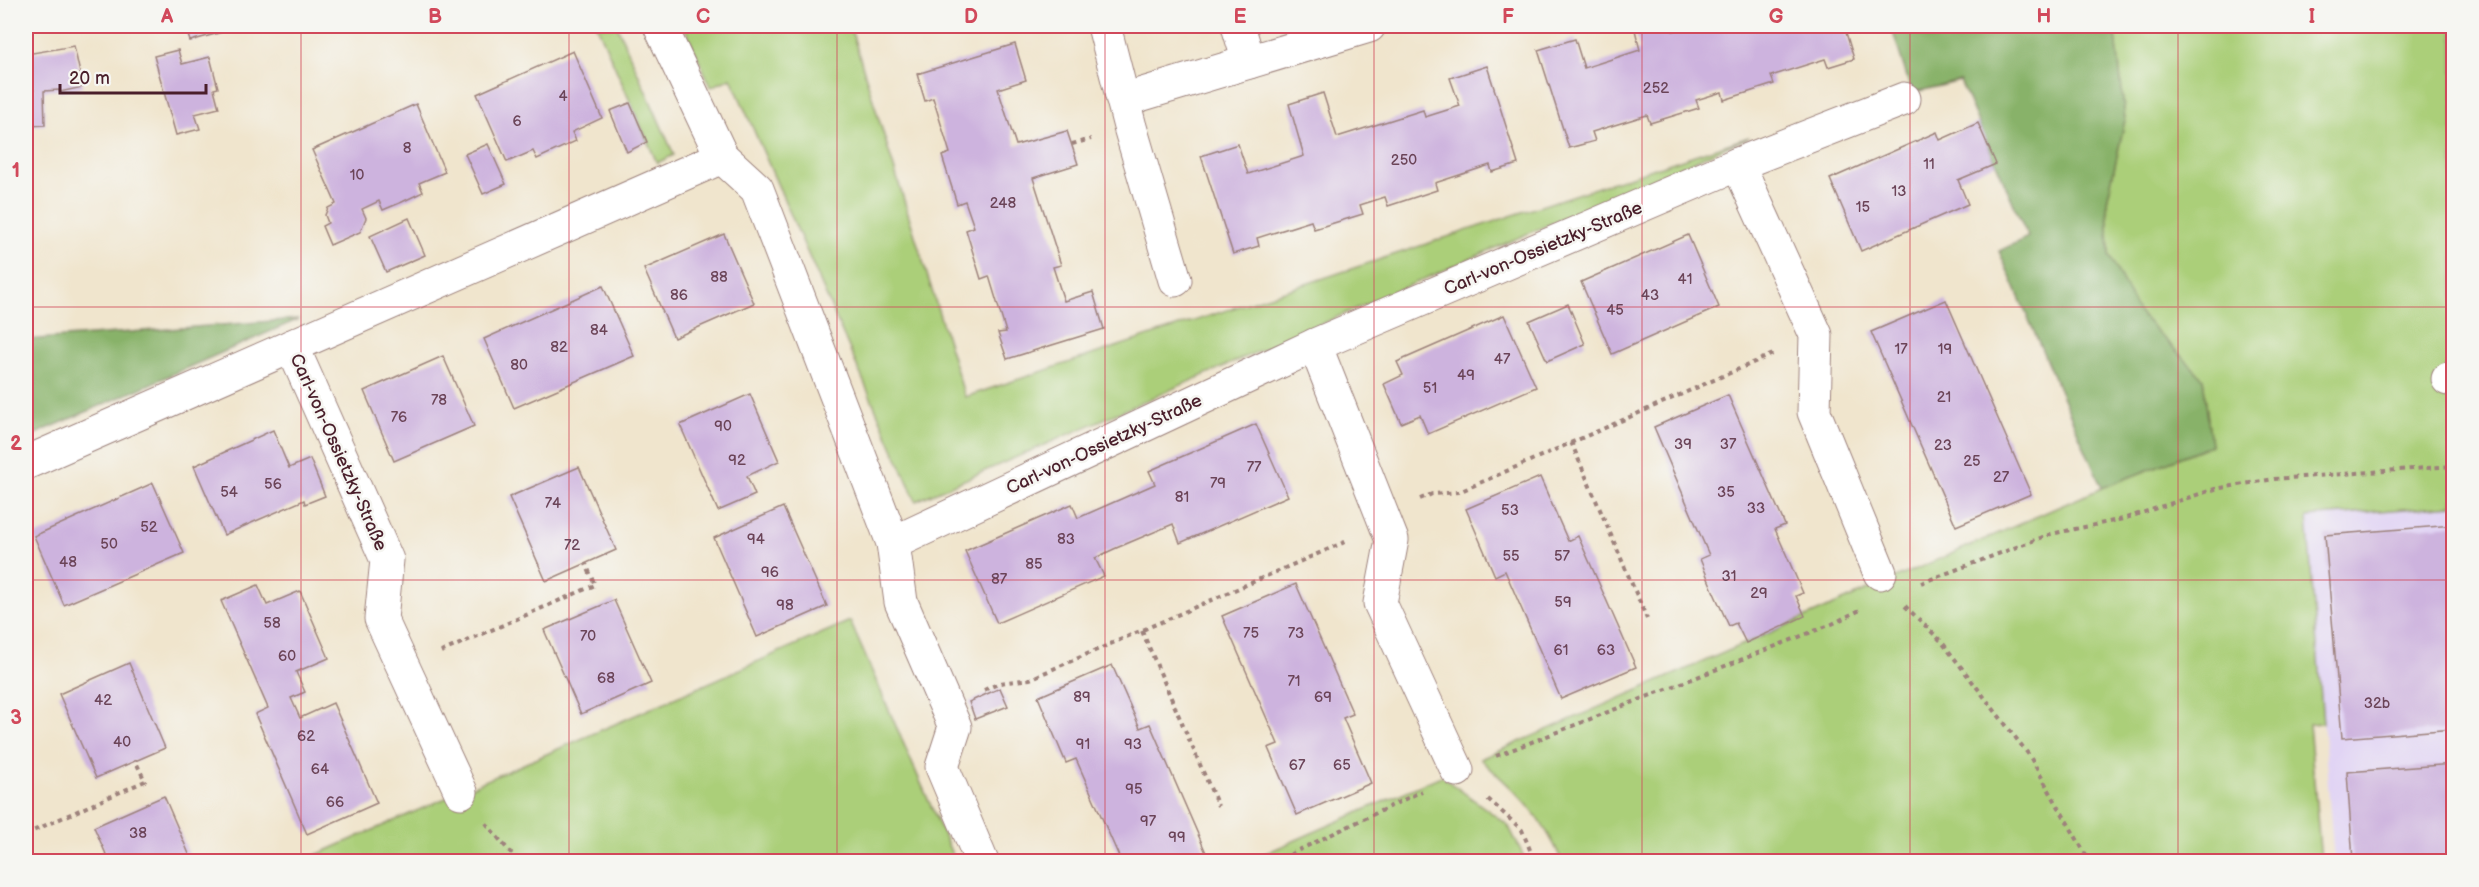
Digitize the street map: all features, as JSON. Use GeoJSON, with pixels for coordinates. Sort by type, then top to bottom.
{"type":"FeatureCollection","features":[{"type":"Feature","properties":{"kind":"street"},"geometry":{"type":"LineString","coordinates":[[660,26],[722,157],[757,189],[893,543],[901,602],[955,727],[942,767],[982,861]]}},
{"type":"Feature","properties":{"kind":"street"},"geometry":{"type":"LineString","coordinates":[[1104,26],[1175,280]]}},
{"type":"Feature","properties":{"kind":"street"},"geometry":{"type":"LineString","coordinates":[[1238,26],[1250,62]]}},
{"type":"Feature","properties":{"kind":"street"},"geometry":{"type":"LineString","coordinates":[[1123,100],[1366,26]]}},
{"type":"Feature","properties":{"kind":"street","name":"Carl-von-Ossietzky-Straße"},"geometry":{"type":"LineString","coordinates":[[893,543],[1315,345],[1738,164],[1904,99]]}},
{"type":"Feature","properties":{"kind":"street","name":"Carl-von-Ossietzky-Straße"},"geometry":{"type":"LineString","coordinates":[[26,463],[722,157]]}},
{"type":"Feature","properties":{"kind":"street"},"geometry":{"type":"LineString","coordinates":[[1738,164],[1816,334],[1814,412],[1880,573]]}},
{"type":"Feature","properties":{"kind":"street"},"geometry":{"type":"LineString","coordinates":[[1315,345],[1392,540],[1380,603],[1457,770]]}},
{"type":"Feature","properties":{"kind":"street","name":"Carl-von-Ossietzky-Straße"},"geometry":{"type":"LineString","coordinates":[[292,346],[387,560],[381,619],[461,792]]}},
{"type":"Feature","properties":{"kind":"path"},"geometry":{"type":"LineString","coordinates":[[1571,442],[1647,619]]}},
{"type":"Feature","properties":{"kind":"path"},"geometry":{"type":"LineString","coordinates":[[1914,586],[2051,534],[2123,519],[2215,489],[2274,479],[2454,466]]}},
{"type":"Feature","properties":{"kind":"path"},"geometry":{"type":"LineString","coordinates":[[403,667],[595,585],[586,564]]}},
{"type":"Feature","properties":{"kind":"path"},"geometry":{"type":"LineString","coordinates":[[1900,602],[1941,641],[2029,755],[2090,861]]}},
{"type":"Feature","properties":{"kind":"path"},"geometry":{"type":"LineString","coordinates":[[1274,861],[1429,787],[1457,770],[1832,624],[1862,609]]}},
{"type":"Feature","properties":{"kind":"path"},"geometry":{"type":"LineString","coordinates":[[1142,631],[1218,806]]}},
{"type":"Feature","properties":{"kind":"path"},"geometry":{"type":"LineString","coordinates":[[26,834],[145,781],[135,760]]}},
{"type":"Feature","properties":{"kind":"path"},"geometry":{"type":"LineString","coordinates":[[1457,770],[1522,830],[1535,861]]}},
{"type":"Feature","properties":{"kind":"path"},"geometry":{"type":"LineString","coordinates":[[461,792],[519,861]]}},
{"type":"Feature","properties":{"kind":"shaded area"},"geometry":{"type":"Polygon","coordinates":[[[2453,505],[2453,861],[2334,861],[2307,517],[2453,505]]]}},
{"type":"Feature","properties":{"kind":"green space"},"geometry":{"type":"Polygon","coordinates":[[[597,26],[617,26],[674,155],[657,163],[597,26]]]}},
{"type":"Feature","properties":{"kind":"green space"},"geometry":{"type":"Polygon","coordinates":[[[684,26],[850,26],[965,397],[1749,137],[916,501],[731,78],[711,87],[684,26]]]}},
{"type":"Feature","properties":{"kind":"green space"},"geometry":{"type":"Polygon","coordinates":[[[1891,26],[2115,26],[2125,120],[2107,201],[2109,255],[2138,312],[2203,378],[2211,445],[2102,488],[1999,251],[2028,237],[1960,81],[1912,93],[1891,26]]]}},
{"type":"Feature","properties":{"kind":"green space"},"geometry":{"type":"Polygon","coordinates":[[[2115,26],[2453,26],[2453,505],[2307,517],[2323,723],[2309,724],[2321,861],[1562,861],[1537,817],[1506,782],[1480,759],[2102,488],[2211,445],[2203,378],[2138,312],[2109,255],[2107,201],[2125,120],[2115,26]]]}},
{"type":"Feature","properties":{"kind":"green space"},"geometry":{"type":"Polygon","coordinates":[[[299,319],[26,438],[26,340],[299,319]]]}},
{"type":"Feature","properties":{"kind":"green space"},"geometry":{"type":"Polygon","coordinates":[[[850,621],[955,861],[300,862],[850,621]]]}},
{"type":"Feature","properties":{"kind":"green space"},"geometry":{"type":"Polygon","coordinates":[[[1441,776],[1508,825],[1526,861],[1246,862],[1441,776]]]}},
{"type":"Feature","properties":{"kind":"building"},"geometry":{"type":"Polygon","coordinates":[[[185,26],[244,26],[190,41],[185,26]]]}},
{"type":"Feature","properties":{"kind":"building"},"geometry":{"type":"Polygon","coordinates":[[[1634,26],[1671,26],[1673,31],[1693,26],[1844,26],[1854,59],[1828,67],[1825,59],[1771,76],[1774,84],[1724,100],[1722,92],[1696,100],[1699,108],[1650,123],[1647,115],[1592,132],[1595,141],[1569,148],[1538,50],[1575,39],[1584,68],[1640,50],[1634,26]]]}},
{"type":"Feature","properties":{"kind":"building"},"geometry":{"type":"Polygon","coordinates":[[[1015,44],[1026,80],[998,89],[1016,145],[1067,131],[1078,164],[1033,178],[1061,265],[1053,267],[1064,301],[1093,292],[1104,329],[1007,359],[998,333],[1006,332],[989,276],[981,279],[966,230],[974,227],[965,201],[957,204],[942,156],[950,153],[933,98],[925,101],[917,74],[1015,44]]]}},
{"type":"Feature","properties":{"kind":"building"},"geometry":{"type":"Polygon","coordinates":[[[74,46],[83,87],[60,92],[59,90],[44,91],[45,125],[28,126],[31,147],[26,148],[26,94],[34,92],[26,54],[74,46]]]}},
{"type":"Feature","properties":{"kind":"building"},"geometry":{"type":"Polygon","coordinates":[[[178,50],[182,64],[210,57],[218,88],[214,89],[219,108],[195,114],[200,129],[176,135],[154,56],[178,50]]]}},
{"type":"Feature","properties":{"kind":"building"},"geometry":{"type":"Polygon","coordinates":[[[573,51],[602,118],[572,132],[576,141],[537,159],[533,151],[507,162],[477,94],[573,51]]]}},
{"type":"Feature","properties":{"kind":"building"},"geometry":{"type":"Polygon","coordinates":[[[1487,66],[1518,164],[1492,172],[1490,165],[1435,183],[1437,190],[1388,206],[1385,197],[1360,205],[1363,214],[1314,229],[1311,221],[1257,238],[1259,246],[1233,254],[1201,156],[1238,144],[1248,174],[1304,156],[1289,104],[1323,93],[1337,137],[1423,110],[1425,117],[1460,106],[1450,78],[1487,66]]]}},
{"type":"Feature","properties":{"kind":"building"},"geometry":{"type":"Polygon","coordinates":[[[630,103],[647,142],[627,152],[610,111],[630,103]]]}},
{"type":"Feature","properties":{"kind":"building"},"geometry":{"type":"Polygon","coordinates":[[[416,104],[445,172],[419,183],[423,192],[402,202],[383,210],[379,201],[362,209],[366,218],[360,232],[330,245],[322,226],[328,223],[325,215],[328,208],[336,204],[312,150],[416,104]]]}},
{"type":"Feature","properties":{"kind":"building"},"geometry":{"type":"Polygon","coordinates":[[[1978,123],[1996,164],[1958,180],[1968,204],[1861,251],[1830,179],[1937,132],[1940,140],[1978,123]]]}},
{"type":"Feature","properties":{"kind":"building"},"geometry":{"type":"Polygon","coordinates":[[[488,144],[506,184],[483,194],[465,154],[488,144]]]}},
{"type":"Feature","properties":{"kind":"building"},"geometry":{"type":"Polygon","coordinates":[[[409,218],[425,255],[386,272],[370,236],[409,218]]]}},
{"type":"Feature","properties":{"kind":"building"},"geometry":{"type":"Polygon","coordinates":[[[724,234],[754,303],[674,338],[644,269],[724,234]]]}},
{"type":"Feature","properties":{"kind":"building"},"geometry":{"type":"Polygon","coordinates":[[[1688,235],[1719,307],[1612,354],[1581,282],[1688,235]]]}},
{"type":"Feature","properties":{"kind":"building"},"geometry":{"type":"Polygon","coordinates":[[[603,286],[634,356],[514,408],[484,339],[603,286]]]}},
{"type":"Feature","properties":{"kind":"building"},"geometry":{"type":"Polygon","coordinates":[[[1946,300],[2031,494],[1956,526],[1871,332],[1946,300]]]}},
{"type":"Feature","properties":{"kind":"building"},"geometry":{"type":"Polygon","coordinates":[[[1568,304],[1585,344],[1547,361],[1529,321],[1568,304]]]}},
{"type":"Feature","properties":{"kind":"building"},"geometry":{"type":"Polygon","coordinates":[[[1504,315],[1536,387],[1428,434],[1420,415],[1401,423],[1384,384],[1403,375],[1397,362],[1504,315]]]}},
{"type":"Feature","properties":{"kind":"building"},"geometry":{"type":"Polygon","coordinates":[[[443,356],[474,426],[394,461],[364,391],[443,356]]]}},
{"type":"Feature","properties":{"kind":"building"},"geometry":{"type":"Polygon","coordinates":[[[750,394],[779,461],[747,476],[755,495],[718,511],[680,425],[750,394]]]}},
{"type":"Feature","properties":{"kind":"building"},"geometry":{"type":"Polygon","coordinates":[[[1728,395],[1785,525],[1775,529],[1803,593],[1796,596],[1805,616],[1746,643],[1736,623],[1729,626],[1714,593],[1700,559],[1709,555],[1654,427],[1728,395]]]}},
{"type":"Feature","properties":{"kind":"building"},"geometry":{"type":"Polygon","coordinates":[[[1256,424],[1288,496],[1180,543],[1173,524],[1114,549],[1095,558],[1104,576],[997,623],[965,551],[1072,504],[1078,518],[1155,484],[1149,471],[1256,424]]]}},
{"type":"Feature","properties":{"kind":"building"},"geometry":{"type":"Polygon","coordinates":[[[273,430],[289,468],[310,459],[325,496],[305,504],[304,500],[224,535],[194,466],[273,430]]]}},
{"type":"Feature","properties":{"kind":"building"},"geometry":{"type":"Polygon","coordinates":[[[579,467],[616,550],[546,581],[509,497],[579,467]]]}},
{"type":"Feature","properties":{"kind":"building"},"geometry":{"type":"Polygon","coordinates":[[[1540,477],[1568,541],[1578,536],[1636,667],[1561,699],[1505,571],[1495,576],[1466,509],[1540,477]]]}},
{"type":"Feature","properties":{"kind":"building"},"geometry":{"type":"Polygon","coordinates":[[[153,483],[184,553],[64,605],[34,536],[153,483]]]}},
{"type":"Feature","properties":{"kind":"building"},"geometry":{"type":"Polygon","coordinates":[[[783,507],[827,606],[757,637],[714,538],[783,507]]]}},
{"type":"Feature","properties":{"kind":"building"},"geometry":{"type":"Polygon","coordinates":[[[2454,525],[2454,729],[2342,738],[2325,535],[2454,525]]]}},
{"type":"Feature","properties":{"kind":"building"},"geometry":{"type":"Polygon","coordinates":[[[1296,584],[1353,714],[1343,718],[1371,783],[1297,815],[1268,748],[1278,744],[1222,616],[1296,584]]]}},
{"type":"Feature","properties":{"kind":"building"},"geometry":{"type":"Polygon","coordinates":[[[258,585],[267,605],[300,591],[329,658],[296,672],[305,692],[291,698],[300,718],[333,703],[377,803],[307,834],[255,714],[268,708],[221,601],[258,585]]]}},
{"type":"Feature","properties":{"kind":"building"},"geometry":{"type":"Polygon","coordinates":[[[614,600],[651,683],[581,714],[544,630],[614,600]]]}},
{"type":"Feature","properties":{"kind":"building"},"geometry":{"type":"Polygon","coordinates":[[[129,663],[165,748],[96,778],[59,694],[129,663]]]}},
{"type":"Feature","properties":{"kind":"building"},"geometry":{"type":"Polygon","coordinates":[[[1112,665],[1140,728],[1150,724],[1207,855],[1191,861],[1121,861],[1076,759],[1066,763],[1038,697],[1112,665]]]}},
{"type":"Feature","properties":{"kind":"building"},"geometry":{"type":"Polygon","coordinates":[[[1000,688],[1008,706],[975,719],[969,702],[1000,688]]]}},
{"type":"Feature","properties":{"kind":"building"},"geometry":{"type":"Polygon","coordinates":[[[2454,764],[2454,861],[2353,861],[2347,772],[2454,764]]]}},
{"type":"Feature","properties":{"kind":"building"},"geometry":{"type":"Polygon","coordinates":[[[164,796],[192,861],[109,861],[94,827],[164,796]]]}}]}
